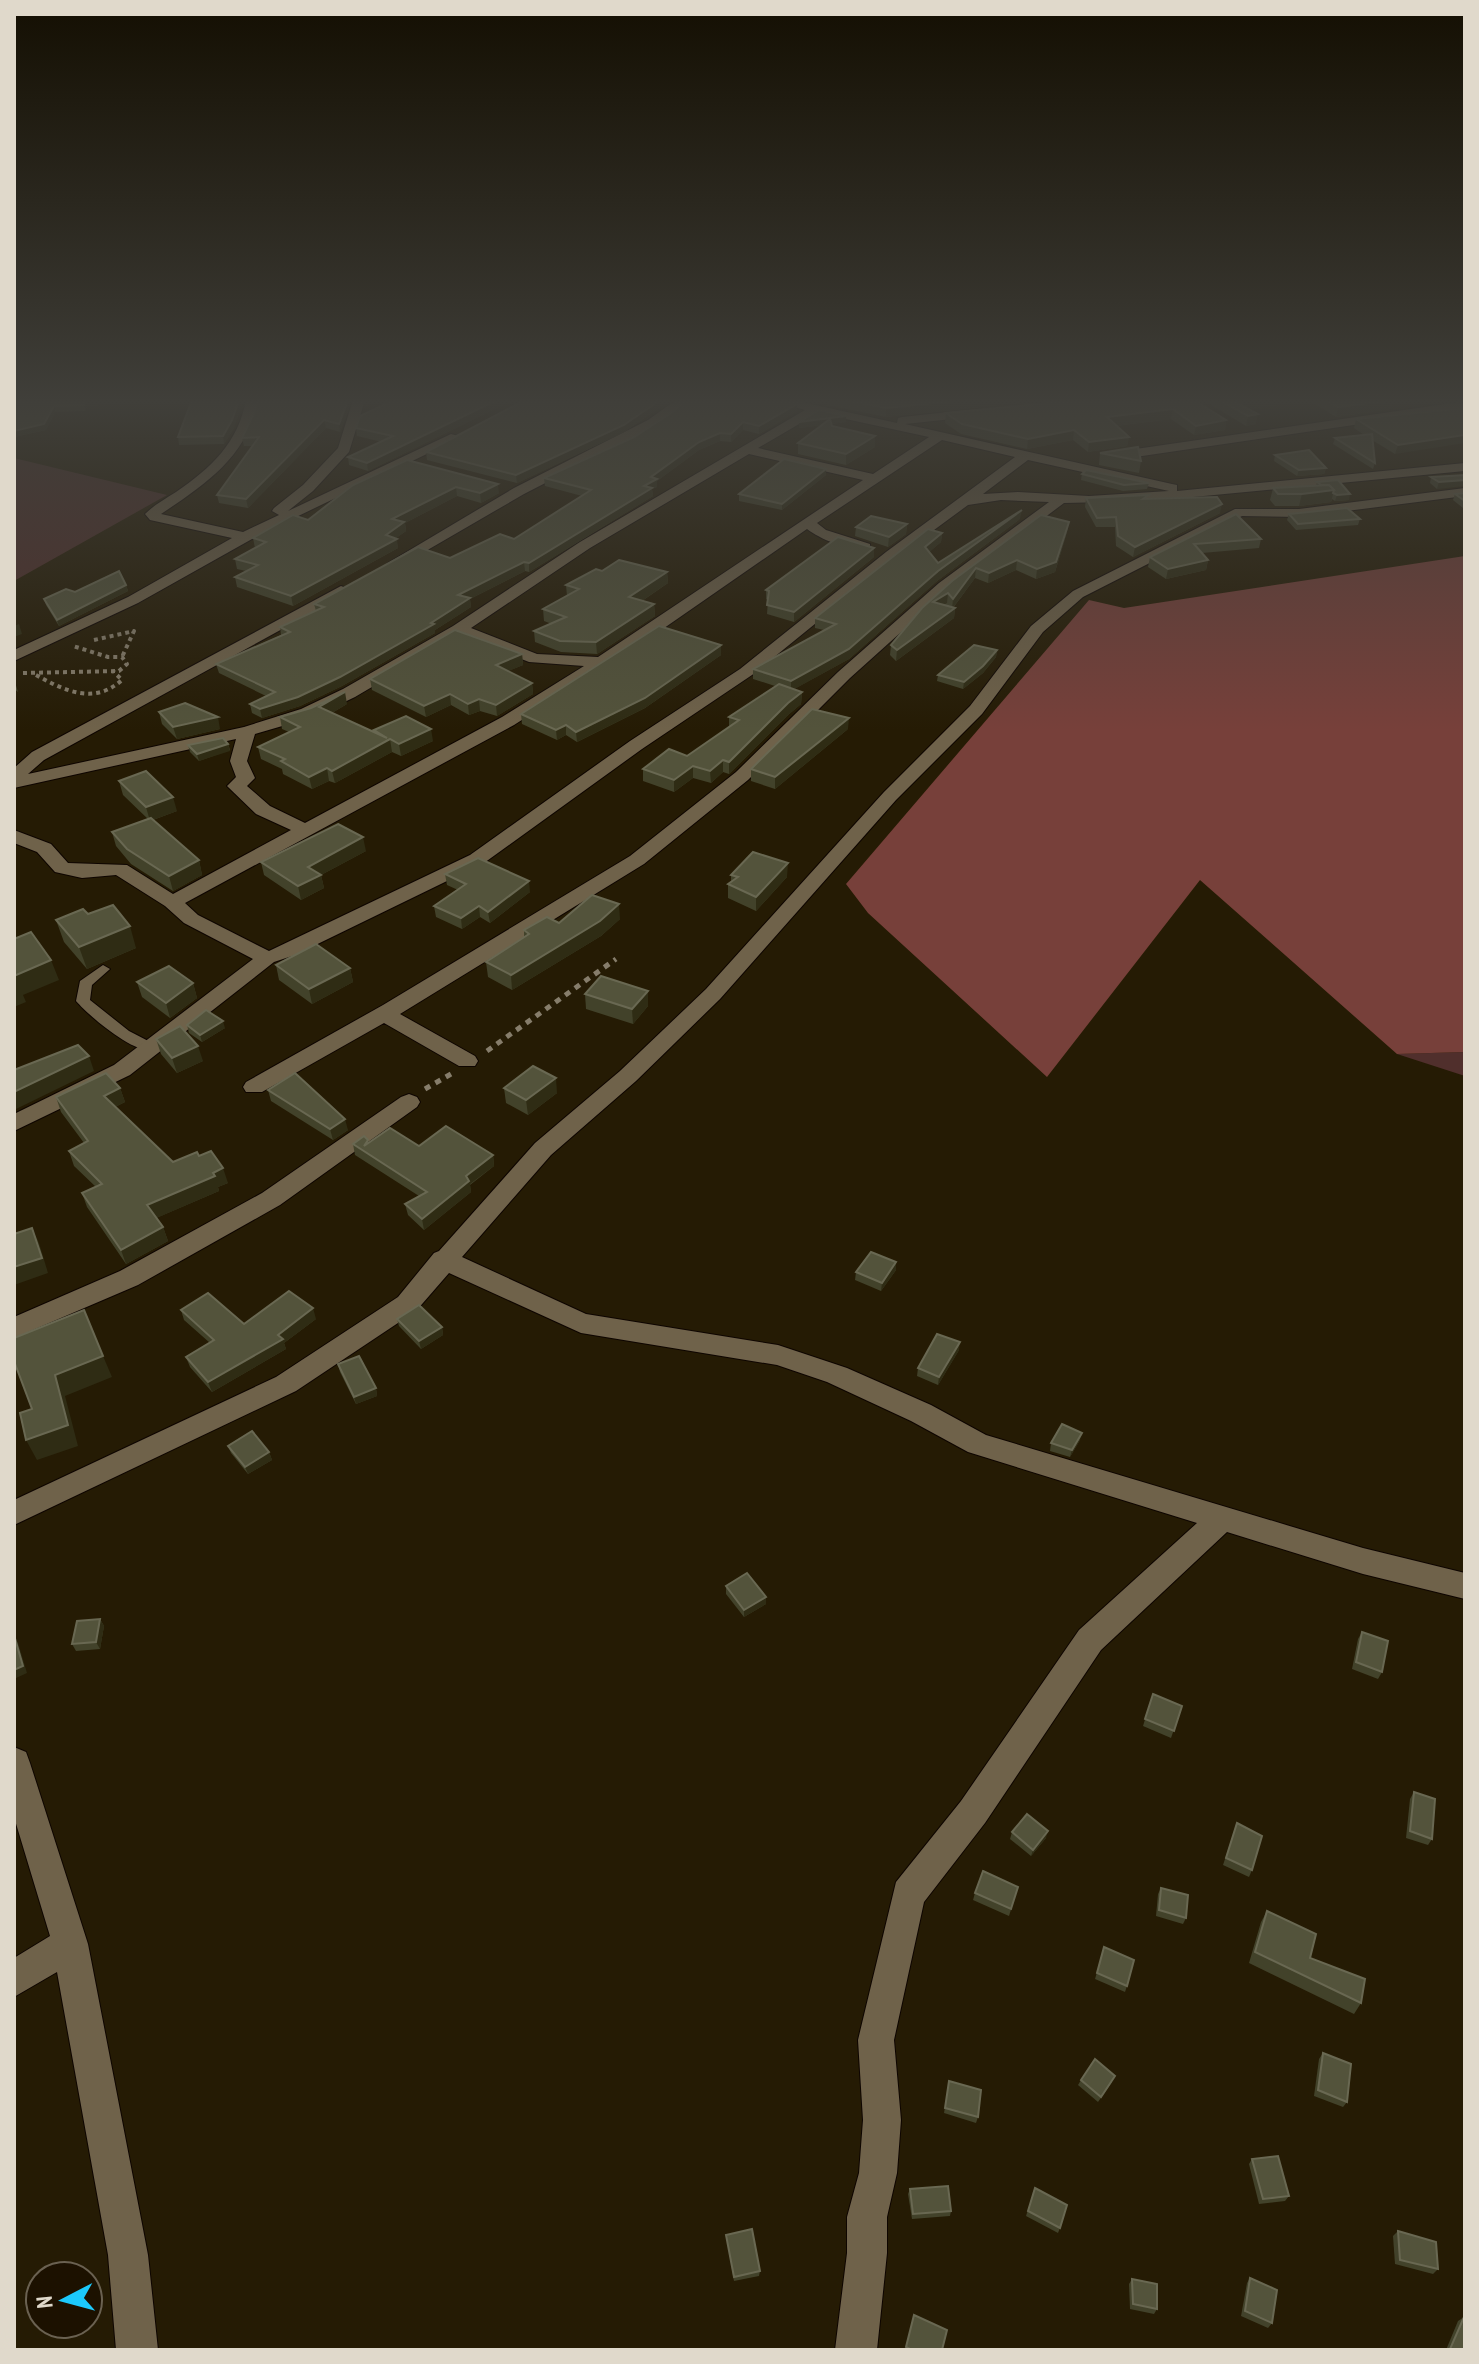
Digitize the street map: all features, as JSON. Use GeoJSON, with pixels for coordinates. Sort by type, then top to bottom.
{"type":"FeatureCollection","features":[{"type":"Feature","properties":{"kind":"street"},"geometry":{"type":"LineString","coordinates":[[157,510],[152,514],[155,517],[251,534],[280,510]]}},
{"type":"Feature","properties":{"kind":"street"},"geometry":{"type":"LineString","coordinates":[[14,656],[133,600],[251,534],[306,510]]}},
{"type":"Feature","properties":{"kind":"street"},"geometry":{"type":"LineString","coordinates":[[379,571],[477,510]]}},
{"type":"Feature","properties":{"kind":"street"},"geometry":{"type":"LineString","coordinates":[[14,780],[248,731],[307,713],[349,693],[459,629],[585,545],[645,510]]}},
{"type":"Feature","properties":{"kind":"street"},"geometry":{"type":"LineString","coordinates":[[172,902],[486,734],[827,510]]}},
{"type":"Feature","properties":{"kind":"street"},"geometry":{"type":"LineString","coordinates":[[14,1123],[122,1070],[267,958],[288,951],[477,859],[636,745],[746,672],[951,510]]}},
{"type":"Feature","properties":{"kind":"street"},"geometry":{"type":"LineString","coordinates":[[254,1087],[384,1014],[637,860],[742,776],[844,675],[944,586],[1046,510]]}},
{"type":"Feature","properties":{"kind":"street"},"geometry":{"type":"LineString","coordinates":[[14,1513],[286,1384],[407,1304],[443,1259],[543,1149],[628,1076],[713,994],[890,796],[976,710],[1037,629],[1078,594],[1240,512],[1320,510]]}},
{"type":"Feature","properties":{"kind":"street"},"geometry":{"type":"LineString","coordinates":[[809,523],[821,533],[891,555]]}},
{"type":"Feature","properties":{"kind":"street"},"geometry":{"type":"LineString","coordinates":[[14,780],[38,756],[352,586]]}},
{"type":"Feature","properties":{"kind":"street"},"geometry":{"type":"LineString","coordinates":[[459,629],[535,659],[598,662]]}},
{"type":"Feature","properties":{"kind":"street"},"geometry":{"type":"LineString","coordinates":[[248,731],[237,761],[237,767],[246,778],[236,786],[263,810],[307,831]]}},
{"type":"Feature","properties":{"kind":"street"},"geometry":{"type":"LineString","coordinates":[[14,836],[44,848],[62,868],[82,872],[120,869],[172,902],[191,919],[267,958]]}},
{"type":"Feature","properties":{"kind":"street"},"geometry":{"type":"LineString","coordinates":[[384,1014],[467,1061]]}},
{"type":"Feature","properties":{"kind":"street"},"geometry":{"type":"LineString","coordinates":[[14,1328],[129,1278],[271,1199],[409,1102]]}},
{"type":"Feature","properties":{"kind":"street"},"geometry":{"type":"LineString","coordinates":[[443,1259],[581,1323],[778,1355],[837,1375],[921,1413],[978,1444],[1363,1561],[1465,1586]]}},
{"type":"Feature","properties":{"kind":"street"},"geometry":{"type":"LineString","coordinates":[[856,2350],[867,2253],[867,2217],[878,2173],[882,2120],[876,2040],[908,1894],[973,1812],[1090,1640],[1222,1518]]}},
{"type":"Feature","properties":{"kind":"street"},"geometry":{"type":"LineString","coordinates":[[14,1763],[70,1944],[128,2255],[137,2350]]}},
{"type":"Feature","properties":{"kind":"street"},"geometry":{"type":"LineString","coordinates":[[14,1979],[70,1944]]}},
{"type":"Feature","properties":{"kind":"lane"},"geometry":{"type":"LineString","coordinates":[[103,969],[85,984],[83,1001],[124,1034],[151,1048]]}},
{"type":"Feature","properties":{"kind":"path"},"geometry":{"type":"LineString","coordinates":[[74,646],[134,631],[122,657]]}},
{"type":"Feature","properties":{"kind":"path"},"geometry":{"type":"LineString","coordinates":[[60,636],[74,646],[108,657],[122,657]]}},
{"type":"Feature","properties":{"kind":"path"},"geometry":{"type":"LineString","coordinates":[[14,674],[119,671],[127,664],[122,657]]}},
{"type":"Feature","properties":{"kind":"path"},"geometry":{"type":"LineString","coordinates":[[31,673],[74,695],[94,695],[115,688],[122,680],[113,671]]}},
{"type":"Feature","properties":{"kind":"path"},"geometry":{"type":"LineString","coordinates":[[409,1102],[467,1061],[540,1016],[616,959]]}},
{"type":"Feature","properties":{"kind":"shaded area"},"geometry":{"type":"Polygon","coordinates":[[[14,510],[140,510],[14,581],[14,510]]]}},
{"type":"Feature","properties":{"kind":"shaded area"},"geometry":{"type":"Polygon","coordinates":[[[1465,556],[1465,1052],[1397,1054],[1200,880],[1047,1077],[868,913],[846,884],[1089,600],[1124,608],[1465,556]]]}},
{"type":"Feature","properties":{"kind":"shaded area"},"geometry":{"type":"Polygon","coordinates":[[[1465,1052],[1465,1076],[1397,1054],[1465,1052]]]}},
{"type":"Feature","properties":{"kind":"building"},"geometry":{"type":"Polygon","coordinates":[[[320,510],[409,510],[392,519],[404,522],[386,535],[397,539],[291,596],[235,577],[258,565],[235,559],[266,542],[253,538],[293,515],[308,520],[320,510]]]}},
{"type":"Feature","properties":{"kind":"building"},"geometry":{"type":"Polygon","coordinates":[[[559,510],[615,510],[529,563],[524,562],[458,595],[470,598],[431,623],[434,624],[298,697],[260,709],[250,704],[275,692],[216,664],[290,632],[280,627],[324,607],[314,604],[418,547],[450,558],[500,534],[514,539],[559,510]]]}},
{"type":"Feature","properties":{"kind":"building"},"geometry":{"type":"Polygon","coordinates":[[[1022,510],[938,571],[849,649],[791,681],[753,669],[836,624],[815,618],[928,529],[942,533],[925,547],[938,563],[1022,510]]]}},
{"type":"Feature","properties":{"kind":"building"},"geometry":{"type":"Polygon","coordinates":[[[1093,510],[1209,510],[1135,547],[1118,536],[1116,517],[1097,518],[1093,510]]]}},
{"type":"Feature","properties":{"kind":"building"},"geometry":{"type":"Polygon","coordinates":[[[1350,510],[1360,519],[1298,524],[1289,514],[1350,510]]]}},
{"type":"Feature","properties":{"kind":"building"},"geometry":{"type":"Polygon","coordinates":[[[1236,514],[1261,539],[1194,544],[1208,560],[1168,569],[1150,557],[1236,514]]]}},
{"type":"Feature","properties":{"kind":"building"},"geometry":{"type":"Polygon","coordinates":[[[1041,515],[1069,522],[1056,562],[1037,569],[1017,560],[989,573],[976,568],[953,599],[948,593],[933,602],[955,608],[897,650],[891,645],[922,608],[952,581],[1041,515]]]}},
{"type":"Feature","properties":{"kind":"building"},"geometry":{"type":"Polygon","coordinates":[[[871,516],[907,524],[889,537],[856,527],[871,516]]]}},
{"type":"Feature","properties":{"kind":"building"},"geometry":{"type":"Polygon","coordinates":[[[838,537],[874,548],[794,612],[767,605],[769,591],[766,590],[838,537]]]}},
{"type":"Feature","properties":{"kind":"building"},"geometry":{"type":"Polygon","coordinates":[[[619,560],[667,572],[629,597],[654,604],[596,642],[560,641],[534,631],[566,617],[543,609],[579,589],[566,585],[596,569],[602,571],[619,560]]]}},
{"type":"Feature","properties":{"kind":"building"},"geometry":{"type":"Polygon","coordinates":[[[119,571],[126,585],[57,620],[44,599],[66,589],[75,592],[119,571]]]}},
{"type":"Feature","properties":{"kind":"building"},"geometry":{"type":"Polygon","coordinates":[[[659,626],[721,645],[645,698],[576,732],[566,725],[556,730],[521,714],[659,626]]]}},
{"type":"Feature","properties":{"kind":"building"},"geometry":{"type":"Polygon","coordinates":[[[455,630],[522,654],[496,665],[532,683],[496,705],[479,699],[468,704],[450,694],[424,706],[370,679],[455,630]]]}},
{"type":"Feature","properties":{"kind":"building"},"geometry":{"type":"Polygon","coordinates":[[[974,645],[997,650],[964,682],[938,675],[974,645]]]}},
{"type":"Feature","properties":{"kind":"building"},"geometry":{"type":"Polygon","coordinates":[[[779,684],[802,692],[729,762],[723,760],[710,771],[693,766],[674,780],[643,769],[669,749],[687,756],[739,720],[729,717],[779,684]]]}},
{"type":"Feature","properties":{"kind":"building"},"geometry":{"type":"Polygon","coordinates":[[[345,692],[319,707],[387,738],[374,730],[406,716],[431,729],[399,744],[390,739],[332,771],[327,768],[309,777],[281,761],[285,759],[258,747],[300,727],[280,717],[311,708],[345,692]]]}},
{"type":"Feature","properties":{"kind":"building"},"geometry":{"type":"Polygon","coordinates":[[[185,703],[218,717],[173,727],[159,712],[185,703]]]}},
{"type":"Feature","properties":{"kind":"building"},"geometry":{"type":"Polygon","coordinates":[[[812,709],[849,718],[775,777],[751,769],[812,709]]]}},
{"type":"Feature","properties":{"kind":"building"},"geometry":{"type":"Polygon","coordinates":[[[223,738],[228,744],[197,754],[188,745],[223,738]]]}},
{"type":"Feature","properties":{"kind":"building"},"geometry":{"type":"Polygon","coordinates":[[[146,771],[173,797],[146,807],[119,781],[146,771]]]}},
{"type":"Feature","properties":{"kind":"building"},"geometry":{"type":"Polygon","coordinates":[[[151,818],[199,860],[169,876],[127,849],[112,832],[151,818]]]}},
{"type":"Feature","properties":{"kind":"building"},"geometry":{"type":"Polygon","coordinates":[[[338,824],[363,837],[308,867],[321,875],[298,886],[261,862],[338,824]]]}},
{"type":"Feature","properties":{"kind":"building"},"geometry":{"type":"Polygon","coordinates":[[[753,852],[788,863],[756,897],[728,884],[738,877],[731,875],[753,852]]]}},
{"type":"Feature","properties":{"kind":"building"},"geometry":{"type":"Polygon","coordinates":[[[478,858],[529,881],[488,912],[479,906],[461,918],[434,906],[466,884],[445,874],[478,858]]]}},
{"type":"Feature","properties":{"kind":"building"},"geometry":{"type":"Polygon","coordinates":[[[592,895],[619,904],[600,921],[511,975],[486,962],[529,934],[524,930],[547,917],[559,923],[592,895]]]}},
{"type":"Feature","properties":{"kind":"building"},"geometry":{"type":"Polygon","coordinates":[[[113,905],[130,926],[79,947],[56,920],[83,909],[88,914],[113,905]]]}},
{"type":"Feature","properties":{"kind":"building"},"geometry":{"type":"Polygon","coordinates":[[[31,932],[51,960],[14,976],[14,939],[31,932]]]}},
{"type":"Feature","properties":{"kind":"building"},"geometry":{"type":"Polygon","coordinates":[[[316,944],[350,968],[309,989],[276,965],[316,944]]]}},
{"type":"Feature","properties":{"kind":"building"},"geometry":{"type":"Polygon","coordinates":[[[169,966],[193,983],[166,1003],[137,982],[169,966]]]}},
{"type":"Feature","properties":{"kind":"building"},"geometry":{"type":"Polygon","coordinates":[[[601,976],[648,991],[632,1009],[585,994],[601,976]]]}},
{"type":"Feature","properties":{"kind":"building"},"geometry":{"type":"Polygon","coordinates":[[[206,1010],[223,1021],[200,1035],[187,1025],[206,1010]]]}},
{"type":"Feature","properties":{"kind":"building"},"geometry":{"type":"Polygon","coordinates":[[[180,1026],[198,1046],[172,1058],[156,1039],[180,1026]]]}},
{"type":"Feature","properties":{"kind":"building"},"geometry":{"type":"Polygon","coordinates":[[[78,1045],[89,1056],[14,1092],[14,1070],[78,1045]]]}},
{"type":"Feature","properties":{"kind":"building"},"geometry":{"type":"Polygon","coordinates":[[[533,1066],[556,1078],[526,1100],[504,1088],[533,1066]]]}},
{"type":"Feature","properties":{"kind":"building"},"geometry":{"type":"Polygon","coordinates":[[[106,1073],[120,1088],[104,1096],[173,1162],[197,1152],[199,1156],[211,1151],[223,1168],[213,1173],[215,1176],[147,1205],[163,1227],[121,1250],[82,1193],[102,1184],[69,1151],[88,1141],[56,1097],[106,1073]]]}},
{"type":"Feature","properties":{"kind":"building"},"geometry":{"type":"Polygon","coordinates":[[[295,1073],[345,1119],[330,1129],[268,1090],[295,1073]]]}},
{"type":"Feature","properties":{"kind":"building"},"geometry":{"type":"Polygon","coordinates":[[[446,1126],[493,1155],[466,1176],[469,1181],[422,1219],[405,1204],[427,1192],[353,1144],[364,1136],[368,1140],[364,1146],[390,1128],[419,1146],[446,1126]]]}},
{"type":"Feature","properties":{"kind":"building"},"geometry":{"type":"Polygon","coordinates":[[[32,1228],[42,1258],[14,1267],[14,1234],[32,1228]]]}},
{"type":"Feature","properties":{"kind":"building"},"geometry":{"type":"Polygon","coordinates":[[[871,1252],[896,1262],[882,1283],[856,1272],[871,1252]]]}},
{"type":"Feature","properties":{"kind":"building"},"geometry":{"type":"Polygon","coordinates":[[[289,1291],[313,1308],[278,1335],[283,1339],[208,1382],[186,1357],[214,1340],[181,1310],[208,1293],[244,1324],[289,1291]]]}},
{"type":"Feature","properties":{"kind":"building"},"geometry":{"type":"Polygon","coordinates":[[[419,1305],[442,1327],[419,1341],[397,1319],[419,1305]]]}},
{"type":"Feature","properties":{"kind":"building"},"geometry":{"type":"Polygon","coordinates":[[[84,1310],[103,1356],[55,1375],[68,1425],[26,1440],[20,1413],[32,1409],[14,1361],[14,1338],[84,1310]]]}},
{"type":"Feature","properties":{"kind":"building"},"geometry":{"type":"Polygon","coordinates":[[[937,1334],[960,1342],[939,1377],[918,1368],[937,1334]]]}},
{"type":"Feature","properties":{"kind":"building"},"geometry":{"type":"Polygon","coordinates":[[[359,1356],[376,1388],[354,1397],[338,1364],[359,1356]]]}},
{"type":"Feature","properties":{"kind":"building"},"geometry":{"type":"Polygon","coordinates":[[[1062,1424],[1082,1433],[1072,1450],[1051,1443],[1062,1424]]]}},
{"type":"Feature","properties":{"kind":"building"},"geometry":{"type":"Polygon","coordinates":[[[252,1431],[269,1452],[245,1467],[228,1446],[252,1431]]]}},
{"type":"Feature","properties":{"kind":"building"},"geometry":{"type":"Polygon","coordinates":[[[747,1573],[766,1597],[744,1610],[726,1586],[747,1573]]]}},
{"type":"Feature","properties":{"kind":"building"},"geometry":{"type":"Polygon","coordinates":[[[100,1619],[96,1642],[72,1644],[77,1621],[100,1619]]]}},
{"type":"Feature","properties":{"kind":"building"},"geometry":{"type":"Polygon","coordinates":[[[1362,1632],[1388,1641],[1382,1672],[1356,1662],[1362,1632]]]}},
{"type":"Feature","properties":{"kind":"building"},"geometry":{"type":"Polygon","coordinates":[[[14,1635],[23,1666],[14,1670],[14,1635]]]}},
{"type":"Feature","properties":{"kind":"building"},"geometry":{"type":"Polygon","coordinates":[[[1153,1694],[1182,1706],[1174,1731],[1145,1719],[1153,1694]]]}},
{"type":"Feature","properties":{"kind":"building"},"geometry":{"type":"Polygon","coordinates":[[[1414,1792],[1435,1799],[1432,1839],[1410,1831],[1414,1792]]]}},
{"type":"Feature","properties":{"kind":"building"},"geometry":{"type":"Polygon","coordinates":[[[1027,1814],[1048,1831],[1033,1850],[1012,1832],[1027,1814]]]}},
{"type":"Feature","properties":{"kind":"building"},"geometry":{"type":"Polygon","coordinates":[[[1237,1823],[1262,1836],[1252,1870],[1226,1858],[1237,1823]]]}},
{"type":"Feature","properties":{"kind":"building"},"geometry":{"type":"Polygon","coordinates":[[[983,1871],[1018,1887],[1011,1909],[975,1893],[983,1871]]]}},
{"type":"Feature","properties":{"kind":"building"},"geometry":{"type":"Polygon","coordinates":[[[1161,1888],[1188,1895],[1186,1918],[1159,1910],[1161,1888]]]}},
{"type":"Feature","properties":{"kind":"building"},"geometry":{"type":"Polygon","coordinates":[[[1267,1911],[1316,1934],[1310,1958],[1365,1979],[1361,2003],[1255,1952],[1267,1911]]]}},
{"type":"Feature","properties":{"kind":"building"},"geometry":{"type":"Polygon","coordinates":[[[1104,1947],[1134,1960],[1127,1986],[1097,1973],[1104,1947]]]}},
{"type":"Feature","properties":{"kind":"building"},"geometry":{"type":"Polygon","coordinates":[[[1323,2053],[1351,2064],[1347,2102],[1318,2090],[1323,2053]]]}},
{"type":"Feature","properties":{"kind":"building"},"geometry":{"type":"Polygon","coordinates":[[[1095,2059],[1115,2076],[1101,2097],[1081,2080],[1095,2059]]]}},
{"type":"Feature","properties":{"kind":"building"},"geometry":{"type":"Polygon","coordinates":[[[949,2081],[981,2090],[978,2117],[945,2108],[949,2081]]]}},
{"type":"Feature","properties":{"kind":"building"},"geometry":{"type":"Polygon","coordinates":[[[1278,2156],[1289,2196],[1263,2199],[1252,2159],[1278,2156]]]}},
{"type":"Feature","properties":{"kind":"building"},"geometry":{"type":"Polygon","coordinates":[[[948,2186],[951,2211],[913,2214],[910,2189],[948,2186]]]}},
{"type":"Feature","properties":{"kind":"building"},"geometry":{"type":"Polygon","coordinates":[[[1035,2188],[1067,2205],[1060,2228],[1028,2211],[1035,2188]]]}},
{"type":"Feature","properties":{"kind":"building"},"geometry":{"type":"Polygon","coordinates":[[[752,2229],[760,2271],[734,2277],[726,2235],[752,2229]]]}},
{"type":"Feature","properties":{"kind":"building"},"geometry":{"type":"Polygon","coordinates":[[[1398,2231],[1436,2242],[1438,2269],[1400,2260],[1398,2231]]]}},
{"type":"Feature","properties":{"kind":"building"},"geometry":{"type":"Polygon","coordinates":[[[1250,2278],[1277,2290],[1272,2323],[1245,2311],[1250,2278]]]}},
{"type":"Feature","properties":{"kind":"building"},"geometry":{"type":"Polygon","coordinates":[[[1132,2279],[1157,2284],[1157,2309],[1133,2304],[1132,2279]]]}},
{"type":"Feature","properties":{"kind":"building"},"geometry":{"type":"Polygon","coordinates":[[[914,2315],[947,2330],[942,2350],[912,2350],[906,2347],[914,2315]]]}},
{"type":"Feature","properties":{"kind":"building"},"geometry":{"type":"Polygon","coordinates":[[[1464,2317],[1465,2350],[1452,2350],[1450,2349],[1464,2317]]]}}]}
